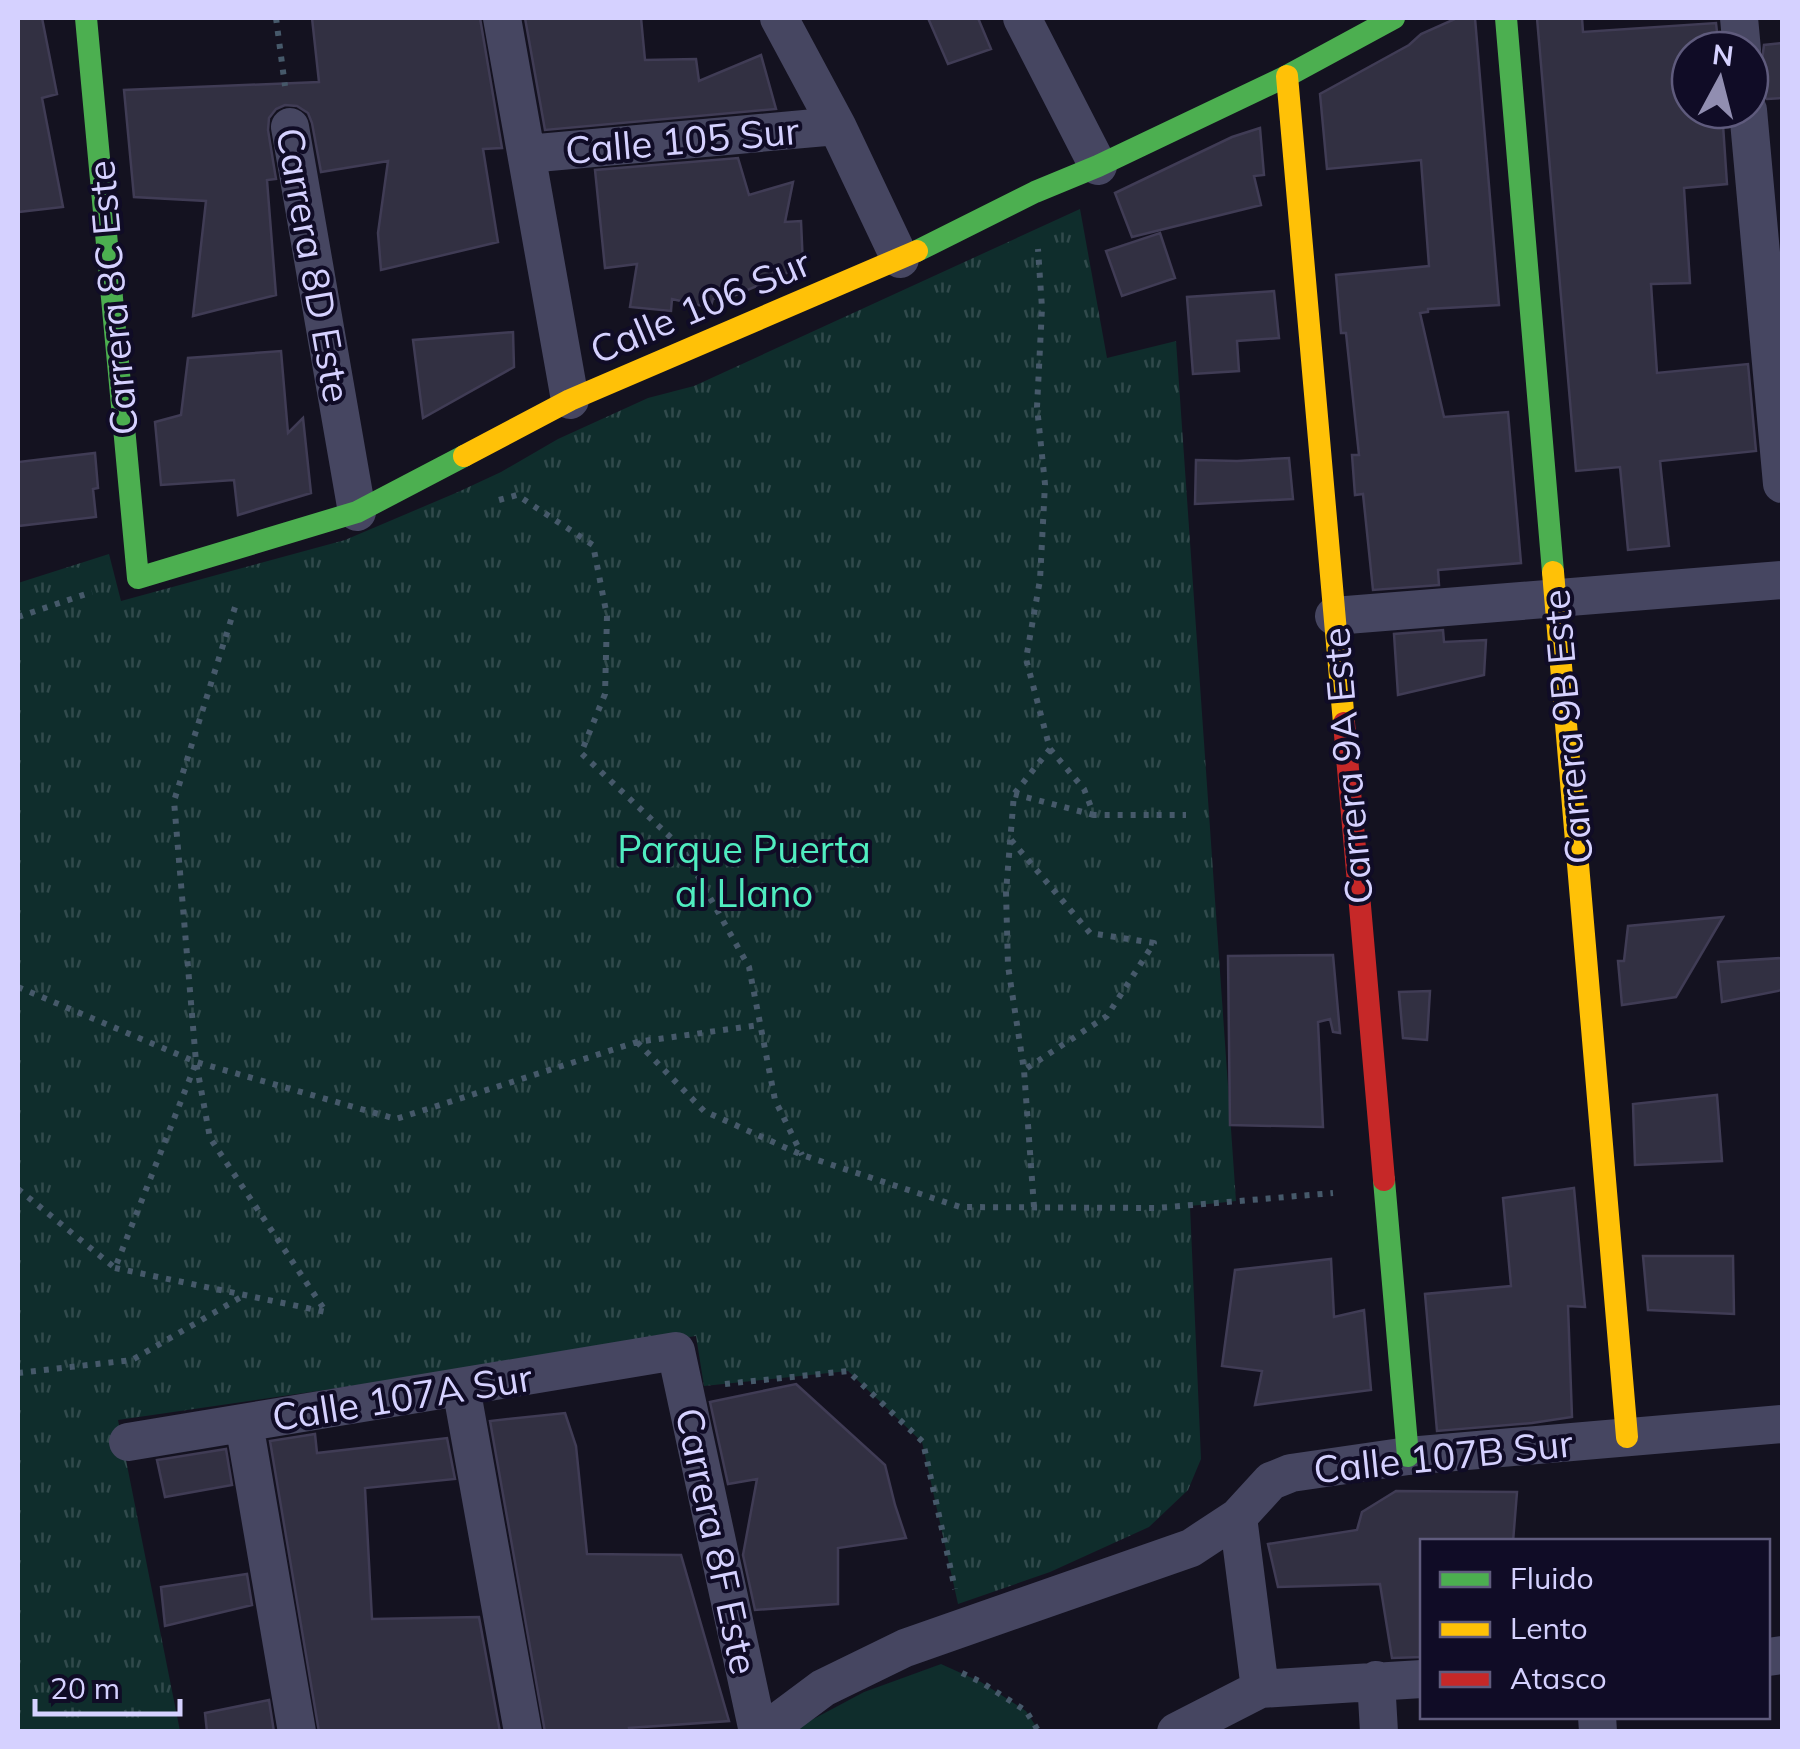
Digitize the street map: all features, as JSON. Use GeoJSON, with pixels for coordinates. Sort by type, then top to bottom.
{"type":"FeatureCollection","features":[{"type":"Feature","properties":{"kind":"street","name":"Carrera 8C Este"},"geometry":{"type":"LineString","coordinates":[[86,18],[138,578]]}},
{"type":"Feature","properties":{"kind":"street"},"geometry":{"type":"LineString","coordinates":[[502,18],[570,400]]}},
{"type":"Feature","properties":{"kind":"street"},"geometry":{"type":"LineString","coordinates":[[779,18],[837,126],[900,259]]}},
{"type":"Feature","properties":{"kind":"street"},"geometry":{"type":"LineString","coordinates":[[1022,18],[1098,166]]}},
{"type":"Feature","properties":{"kind":"street","name":"Calle 106 Sur"},"geometry":{"type":"LineString","coordinates":[[138,578],[357,512],[570,400],[900,259],[1034,192],[1098,166],[1287,76],[1394,18]]}},
{"type":"Feature","properties":{"kind":"street","name":"Carrera 9B Este"},"geometry":{"type":"LineString","coordinates":[[1506,18],[1628,1437]]}},
{"type":"Feature","properties":{"kind":"street","name":"Carrera 9A Este"},"geometry":{"type":"LineString","coordinates":[[1287,76],[1408,1456]]}},
{"type":"Feature","properties":{"kind":"street","name":"Calle 105 Sur"},"geometry":{"type":"LineString","coordinates":[[527,154],[837,126]]}},
{"type":"Feature","properties":{"kind":"street","name":"Carrera 8D Este"},"geometry":{"type":"LineString","coordinates":[[290,127],[357,512]]}},
{"type":"Feature","properties":{"kind":"street"},"geometry":{"type":"LineString","coordinates":[[1750,130],[1782,484]]}},
{"type":"Feature","properties":{"kind":"street"},"geometry":{"type":"LineString","coordinates":[[1334,616],[1782,580]]}},
{"type":"Feature","properties":{"kind":"street","name":"Calle 107A Sur"},"geometry":{"type":"LineString","coordinates":[[128,1442],[676,1351]]}},
{"type":"Feature","properties":{"kind":"street","name":"Carrera 8F Este"},"geometry":{"type":"LineString","coordinates":[[676,1351],[761,1732]]}},
{"type":"Feature","properties":{"kind":"street"},"geometry":{"type":"LineString","coordinates":[[461,1387],[523,1732]]}},
{"type":"Feature","properties":{"kind":"street"},"geometry":{"type":"LineString","coordinates":[[244,1423],[297,1732]]}},
{"type":"Feature","properties":{"kind":"street","name":"Calle 107B Sur"},"geometry":{"type":"LineString","coordinates":[[761,1732],[822,1688],[904,1648],[1191,1548],[1238,1516],[1271,1481],[1291,1473],[1408,1456],[1782,1424]]}},
{"type":"Feature","properties":{"kind":"street"},"geometry":{"type":"LineString","coordinates":[[1238,1516],[1260,1689]]}},
{"type":"Feature","properties":{"kind":"street"},"geometry":{"type":"LineString","coordinates":[[1176,1732],[1260,1689],[1420,1678]]}},
{"type":"Feature","properties":{"kind":"street"},"geometry":{"type":"LineString","coordinates":[[1376,1680],[1380,1732]]}},
{"type":"Feature","properties":{"kind":"path","name":"Carrera 8D Este"},"geometry":{"type":"LineString","coordinates":[[276,18],[290,127]]}},
{"type":"Feature","properties":{"kind":"path"},"geometry":{"type":"LineString","coordinates":[[1034,192],[1042,308],[1038,407],[1045,484],[1040,580],[1026,659],[1050,749],[1084,789],[1094,815]]}},
{"type":"Feature","properties":{"kind":"path"},"geometry":{"type":"LineString","coordinates":[[498,501],[516,495],[593,546],[606,616],[605,694],[581,754],[682,848],[749,967],[775,1100],[802,1155]]}},
{"type":"Feature","properties":{"kind":"path"},"geometry":{"type":"LineString","coordinates":[[18,617],[138,578]]}},
{"type":"Feature","properties":{"kind":"path"},"geometry":{"type":"LineString","coordinates":[[18,1189],[115,1268],[326,1312],[210,1138],[196,1062],[174,802],[236,603]]}},
{"type":"Feature","properties":{"kind":"path"},"geometry":{"type":"LineString","coordinates":[[1034,1208],[1024,1070],[1008,966],[1006,892],[1014,794],[1050,749]]}},
{"type":"Feature","properties":{"kind":"path"},"geometry":{"type":"LineString","coordinates":[[1014,794],[1094,815],[1186,815]]}},
{"type":"Feature","properties":{"kind":"path"},"geometry":{"type":"LineString","coordinates":[[1010,838],[1090,933],[1154,943],[1106,1016],[1024,1070]]}},
{"type":"Feature","properties":{"kind":"path"},"geometry":{"type":"LineString","coordinates":[[18,987],[196,1062],[396,1118],[637,1042],[758,1024]]}},
{"type":"Feature","properties":{"kind":"path"},"geometry":{"type":"LineString","coordinates":[[637,1042],[704,1111],[802,1155],[960,1207],[1157,1208],[1384,1188]]}},
{"type":"Feature","properties":{"kind":"path"},"geometry":{"type":"LineString","coordinates":[[115,1268],[196,1062]]}},
{"type":"Feature","properties":{"kind":"path"},"geometry":{"type":"LineString","coordinates":[[18,1373],[132,1360],[244,1295]]}},
{"type":"Feature","properties":{"kind":"path"},"geometry":{"type":"LineString","coordinates":[[684,1388],[848,1371],[922,1442],[963,1628]]}},
{"type":"Feature","properties":{"kind":"path"},"geometry":{"type":"LineString","coordinates":[[904,1648],[981,1682],[1026,1710],[1039,1732]]}},
{"type":"Feature","properties":{"kind":"green space","name":"Parque Puerta al Llano"},"geometry":{"type":"Polygon","coordinates":[[[1080,209],[1107,358],[1176,341],[1236,1201],[1190,1206],[1201,1459],[1188,1490],[1149,1527],[1050,1572],[958,1604],[922,1442],[848,1371],[704,1386],[696,1336],[118,1420],[180,1731],[18,1731],[18,583],[109,554],[121,601],[345,540],[501,472],[558,439],[648,398],[694,386],[1080,209]]]}},
{"type":"Feature","properties":{"kind":"green space"},"geometry":{"type":"Polygon","coordinates":[[[941,1664],[981,1682],[1026,1711],[1039,1731],[789,1732],[864,1692],[941,1664]]]}},
{"type":"Feature","properties":{"kind":"building"},"geometry":{"type":"Polygon","coordinates":[[[18,18],[42,18],[57,94],[42,98],[63,207],[18,212],[18,18]]]}},
{"type":"Feature","properties":{"kind":"building"},"geometry":{"type":"Polygon","coordinates":[[[312,18],[480,18],[502,148],[483,149],[498,242],[381,270],[378,233],[388,161],[321,172],[308,113],[285,105],[269,118],[268,130],[276,179],[267,180],[276,295],[193,316],[206,201],[134,197],[124,90],[319,82],[312,18]]]}},
{"type":"Feature","properties":{"kind":"building"},"geometry":{"type":"Polygon","coordinates":[[[525,18],[641,18],[645,60],[696,59],[699,81],[761,55],[776,109],[545,130],[525,18]]]}},
{"type":"Feature","properties":{"kind":"building"},"geometry":{"type":"Polygon","coordinates":[[[928,18],[978,18],[991,49],[948,64],[928,18]]]}},
{"type":"Feature","properties":{"kind":"building"},"geometry":{"type":"Polygon","coordinates":[[[1457,18],[1475,18],[1499,305],[1428,309],[1420,313],[1444,417],[1508,412],[1521,563],[1438,570],[1439,585],[1373,590],[1363,494],[1355,495],[1352,455],[1359,455],[1336,275],[1429,266],[1421,160],[1327,169],[1320,94],[1409,45],[1421,34],[1457,18]]]}},
{"type":"Feature","properties":{"kind":"building"},"geometry":{"type":"Polygon","coordinates":[[[1537,18],[1582,18],[1583,32],[1716,23],[1717,30],[1670,30],[1670,130],[1723,130],[1727,184],[1684,188],[1690,283],[1651,284],[1657,373],[1748,364],[1756,451],[1660,461],[1669,546],[1628,550],[1620,467],[1576,471],[1537,18]]]}},
{"type":"Feature","properties":{"kind":"building"},"geometry":{"type":"Polygon","coordinates":[[[1782,43],[1782,98],[1770,99],[1770,44],[1782,43]]]}},
{"type":"Feature","properties":{"kind":"building"},"geometry":{"type":"Polygon","coordinates":[[[1260,128],[1264,175],[1254,176],[1261,205],[1132,237],[1115,193],[1232,137],[1260,128]]]}},
{"type":"Feature","properties":{"kind":"building"},"geometry":{"type":"Polygon","coordinates":[[[738,158],[749,195],[793,182],[785,222],[801,221],[803,266],[736,295],[713,299],[707,307],[672,299],[671,311],[630,307],[637,264],[605,268],[595,170],[738,158]]]}},
{"type":"Feature","properties":{"kind":"building"},"geometry":{"type":"Polygon","coordinates":[[[1160,233],[1175,278],[1122,296],[1106,251],[1160,233]]]}},
{"type":"Feature","properties":{"kind":"building"},"geometry":{"type":"Polygon","coordinates":[[[1274,291],[1279,338],[1237,341],[1239,371],[1193,374],[1187,297],[1274,291]]]}},
{"type":"Feature","properties":{"kind":"building"},"geometry":{"type":"Polygon","coordinates":[[[513,332],[514,367],[423,418],[413,340],[513,332]]]}},
{"type":"Feature","properties":{"kind":"building"},"geometry":{"type":"Polygon","coordinates":[[[281,351],[288,433],[303,418],[311,493],[238,515],[234,480],[161,485],[155,422],[181,415],[188,358],[281,351]]]}},
{"type":"Feature","properties":{"kind":"building"},"geometry":{"type":"Polygon","coordinates":[[[95,453],[96,517],[18,526],[18,462],[95,453]]]}},
{"type":"Feature","properties":{"kind":"building"},"geometry":{"type":"Polygon","coordinates":[[[1289,458],[1293,499],[1195,504],[1196,460],[1289,458]]]}},
{"type":"Feature","properties":{"kind":"building"},"geometry":{"type":"Polygon","coordinates":[[[1443,630],[1444,642],[1486,640],[1484,675],[1398,695],[1394,634],[1443,630]]]}},
{"type":"Feature","properties":{"kind":"building"},"geometry":{"type":"Polygon","coordinates":[[[1723,917],[1676,997],[1622,1005],[1618,961],[1624,961],[1628,926],[1723,917]]]}},
{"type":"Feature","properties":{"kind":"building"},"geometry":{"type":"Polygon","coordinates":[[[1333,955],[1340,1033],[1333,1032],[1330,1019],[1318,1022],[1323,1127],[1230,1125],[1228,956],[1333,955]]]}},
{"type":"Feature","properties":{"kind":"building"},"geometry":{"type":"Polygon","coordinates":[[[1782,958],[1782,990],[1722,1002],[1718,962],[1782,958]]]}},
{"type":"Feature","properties":{"kind":"building"},"geometry":{"type":"Polygon","coordinates":[[[1430,991],[1427,1040],[1403,1038],[1399,992],[1430,991]]]}},
{"type":"Feature","properties":{"kind":"building"},"geometry":{"type":"Polygon","coordinates":[[[1717,1095],[1722,1161],[1635,1165],[1633,1104],[1717,1095]]]}},
{"type":"Feature","properties":{"kind":"building"},"geometry":{"type":"Polygon","coordinates":[[[1574,1188],[1585,1307],[1568,1306],[1572,1417],[1437,1431],[1425,1294],[1511,1286],[1503,1198],[1574,1188]]]}},
{"type":"Feature","properties":{"kind":"building"},"geometry":{"type":"Polygon","coordinates":[[[1643,1256],[1733,1256],[1734,1314],[1648,1310],[1643,1256]]]}},
{"type":"Feature","properties":{"kind":"building"},"geometry":{"type":"Polygon","coordinates":[[[1331,1259],[1334,1317],[1364,1310],[1371,1390],[1255,1405],[1262,1371],[1222,1366],[1235,1270],[1331,1259]]]}},
{"type":"Feature","properties":{"kind":"building"},"geometry":{"type":"Polygon","coordinates":[[[796,1384],[885,1465],[906,1538],[838,1548],[838,1604],[755,1610],[743,1555],[757,1479],[728,1484],[710,1402],[796,1384]]]}},
{"type":"Feature","properties":{"kind":"building"},"geometry":{"type":"Polygon","coordinates":[[[565,1413],[576,1446],[587,1554],[681,1555],[729,1721],[629,1728],[630,1732],[545,1732],[490,1421],[565,1413]]]}},
{"type":"Feature","properties":{"kind":"building"},"geometry":{"type":"Polygon","coordinates":[[[315,1434],[317,1453],[447,1438],[455,1479],[365,1488],[372,1619],[479,1617],[500,1732],[319,1732],[270,1441],[315,1434]]]}},
{"type":"Feature","properties":{"kind":"building"},"geometry":{"type":"Polygon","coordinates":[[[226,1449],[232,1485],[165,1497],[157,1460],[226,1449]]]}},
{"type":"Feature","properties":{"kind":"building"},"geometry":{"type":"Polygon","coordinates":[[[1396,1491],[1517,1492],[1513,1539],[1420,1539],[1420,1657],[1392,1658],[1380,1584],[1278,1587],[1268,1544],[1357,1530],[1362,1512],[1396,1491]]]}},
{"type":"Feature","properties":{"kind":"building"},"geometry":{"type":"Polygon","coordinates":[[[247,1574],[252,1605],[165,1626],[161,1587],[247,1574]]]}},
{"type":"Feature","properties":{"kind":"building"},"geometry":{"type":"Polygon","coordinates":[[[269,1700],[274,1732],[207,1732],[205,1713],[269,1700]]]}},
{"type":"Feature","properties":{"kind":"traffic: fast"},"geometry":{"type":"LineString","coordinates":[[86,18],[138,578],[357,512],[464,456]]}},
{"type":"Feature","properties":{"kind":"traffic: fast"},"geometry":{"type":"LineString","coordinates":[[917,251],[1287,76],[1394,18]]}},
{"type":"Feature","properties":{"kind":"traffic: fast"},"geometry":{"type":"LineString","coordinates":[[1506,18],[1553,572]]}},
{"type":"Feature","properties":{"kind":"traffic: fast"},"geometry":{"type":"LineString","coordinates":[[1384,1180],[1408,1456]]}},
{"type":"Feature","properties":{"kind":"traffic: slow"},"geometry":{"type":"LineString","coordinates":[[1287,76],[1344,723]]}},
{"type":"Feature","properties":{"kind":"traffic: slow"},"geometry":{"type":"LineString","coordinates":[[464,456],[570,400],[917,251]]}},
{"type":"Feature","properties":{"kind":"traffic: slow"},"geometry":{"type":"LineString","coordinates":[[1553,572],[1627,1437]]}},
{"type":"Feature","properties":{"kind":"traffic: jam"},"geometry":{"type":"LineString","coordinates":[[1344,723],[1384,1180]]}}]}
